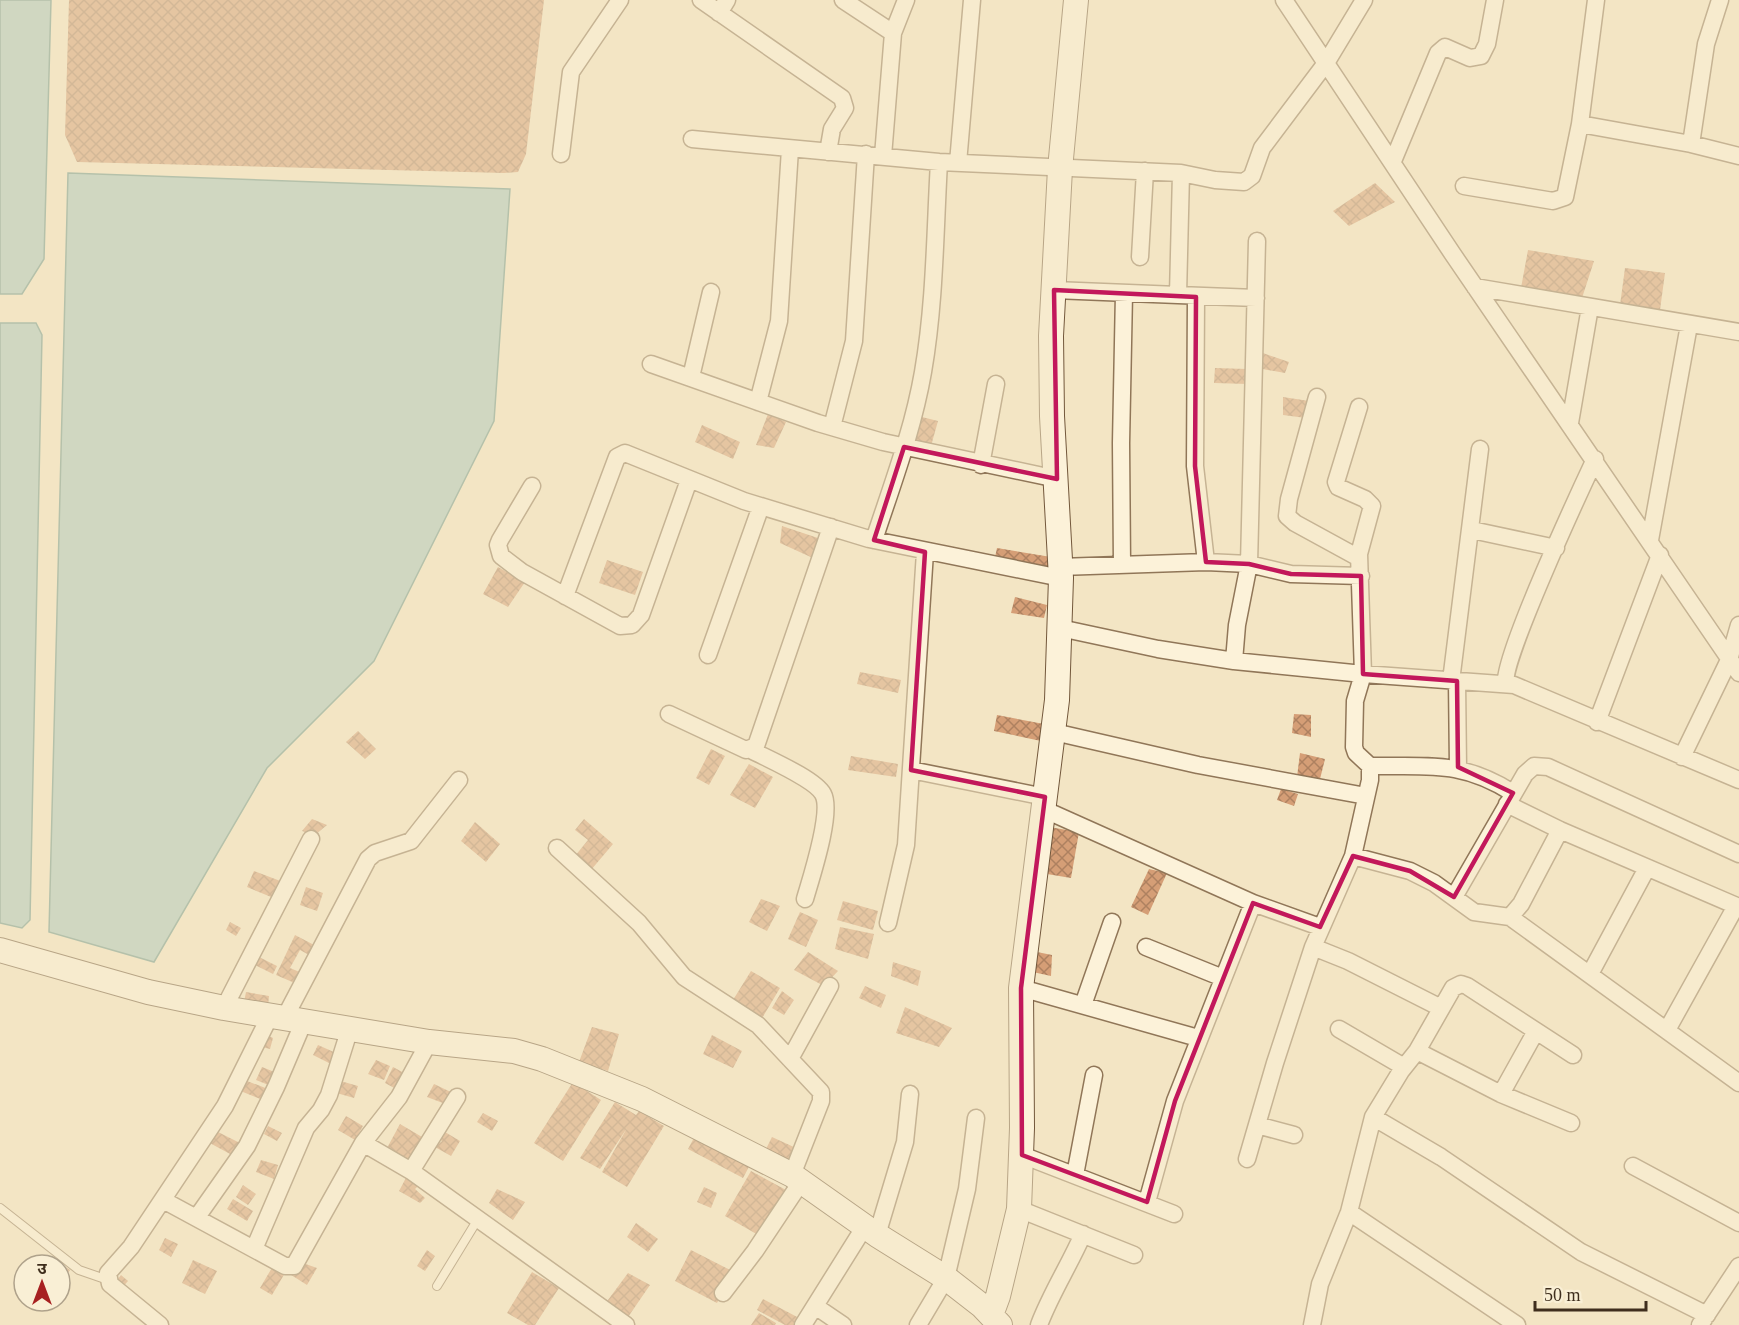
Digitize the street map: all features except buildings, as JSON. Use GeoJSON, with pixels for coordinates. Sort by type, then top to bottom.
{"type":"FeatureCollection","features":[{"type":"Feature","properties":{"kind":"street"},"geometry":{"type":"LineString","coordinates":[[561,154],[571,72],[620,0]]}},
{"type":"Feature","properties":{"kind":"street"},"geometry":{"type":"LineString","coordinates":[[701,0],[723,6],[844,101],[845,108],[832,129],[828,152]]}},
{"type":"Feature","properties":{"kind":"street"},"geometry":{"type":"LineString","coordinates":[[843,0],[893,33]]}},
{"type":"Feature","properties":{"kind":"street"},"geometry":{"type":"LineString","coordinates":[[832,427],[854,341],[874,155],[893,33],[906,0]]}},
{"type":"Feature","properties":{"kind":"street"},"geometry":{"type":"LineString","coordinates":[[958,163],[972,0]]}},
{"type":"Feature","properties":{"kind":"street"},"geometry":{"type":"LineString","coordinates":[[995,1320],[998,1296],[1019,1209],[1022,1155],[1021,988],[1054,732],[1060,628],[1060,572],[1052,416],[1054,290],[1060,169],[1076,0]]}},
{"type":"Feature","properties":{"kind":"street"},"geometry":{"type":"LineString","coordinates":[[1284,0],[1475,287],[1595,459],[1734,666]]}},
{"type":"Feature","properties":{"kind":"street"},"geometry":{"type":"LineString","coordinates":[[692,139],[939,162],[1180,173],[1215,180],[1244,182],[1249,180],[1262,147],[1326,63],[1364,0]]}},
{"type":"Feature","properties":{"kind":"street"},"geometry":{"type":"LineString","coordinates":[[1393,161],[1438,53],[1445,47],[1450,47],[1470,58],[1481,56],[1487,44],[1495,0]]}},
{"type":"Feature","properties":{"kind":"street"},"geometry":{"type":"LineString","coordinates":[[1464,186],[1553,201],[1561,200],[1568,192],[1580,124],[1596,0]]}},
{"type":"Feature","properties":{"kind":"street"},"geometry":{"type":"LineString","coordinates":[[1691,144],[1706,44],[1720,0]]}},
{"type":"Feature","properties":{"kind":"street"},"geometry":{"type":"LineString","coordinates":[[1580,124],[1691,144],[1739,156]]}},
{"type":"Feature","properties":{"kind":"street"},"geometry":{"type":"LineString","coordinates":[[758,402],[779,321],[790,149]]}},
{"type":"Feature","properties":{"kind":"street"},"geometry":{"type":"LineString","coordinates":[[874,540],[917,402],[925,353],[939,162]]}},
{"type":"Feature","properties":{"kind":"street"},"geometry":{"type":"LineString","coordinates":[[1140,257],[1145,171]]}},
{"type":"Feature","properties":{"kind":"street"},"geometry":{"type":"LineString","coordinates":[[1178,295],[1180,173]]}},
{"type":"Feature","properties":{"kind":"street"},"geometry":{"type":"LineString","coordinates":[[1234,661],[1237,625],[1249,564],[1257,241]]}},
{"type":"Feature","properties":{"kind":"street"},"geometry":{"type":"LineString","coordinates":[[1475,287],[1739,332]]}},
{"type":"Feature","properties":{"kind":"street"},"geometry":{"type":"LineString","coordinates":[[1054,290],[1256,298]]}},
{"type":"Feature","properties":{"kind":"street"},"geometry":{"type":"LineString","coordinates":[[691,377],[711,292]]}},
{"type":"Feature","properties":{"kind":"street"},"geometry":{"type":"LineString","coordinates":[[1122,564],[1120,443],[1124,293]]}},
{"type":"Feature","properties":{"kind":"street"},"geometry":{"type":"LineString","coordinates":[[1196,297],[1195,466],[1206,562]]}},
{"type":"Feature","properties":{"kind":"street"},"geometry":{"type":"LineString","coordinates":[[1570,423],[1590,307]]}},
{"type":"Feature","properties":{"kind":"street"},"geometry":{"type":"LineString","coordinates":[[1650,540],[1689,325]]}},
{"type":"Feature","properties":{"kind":"street"},"geometry":{"type":"LineString","coordinates":[[651,364],[832,427],[981,465],[1057,479]]}},
{"type":"Feature","properties":{"kind":"street"},"geometry":{"type":"LineString","coordinates":[[981,465],[996,384]]}},
{"type":"Feature","properties":{"kind":"street"},"geometry":{"type":"LineString","coordinates":[[1317,397],[1289,499],[1287,516],[1295,523],[1359,558]]}},
{"type":"Feature","properties":{"kind":"street"},"geometry":{"type":"LineString","coordinates":[[1359,407],[1336,482],[1342,489],[1365,499],[1372,506],[1359,558],[1363,674],[1355,701],[1354,747],[1356,753],[1370,766],[1458,768],[1486,777],[1510,799],[1560,830],[1738,906],[1667,1030]]}},
{"type":"Feature","properties":{"kind":"street"},"geometry":{"type":"LineString","coordinates":[[1458,768],[1454,681],[1480,449]]}},
{"type":"Feature","properties":{"kind":"street"},"geometry":{"type":"LineString","coordinates":[[565,596],[617,457],[625,453],[689,480],[761,506],[874,540],[925,552],[1060,572],[1122,564],[1206,562],[1249,564],[1291,574],[1361,576]]}},
{"type":"Feature","properties":{"kind":"street"},"geometry":{"type":"LineString","coordinates":[[1506,683],[1506,669],[1595,459]]}},
{"type":"Feature","properties":{"kind":"street"},"geometry":{"type":"LineString","coordinates":[[532,486],[500,540],[498,551],[522,572],[620,626],[632,625],[638,621],[689,480]]}},
{"type":"Feature","properties":{"kind":"street"},"geometry":{"type":"LineString","coordinates":[[708,655],[761,506]]}},
{"type":"Feature","properties":{"kind":"street"},"geometry":{"type":"LineString","coordinates":[[751,750],[756,746],[771,707],[831,527]]}},
{"type":"Feature","properties":{"kind":"street"},"geometry":{"type":"LineString","coordinates":[[1472,530],[1556,548]]}},
{"type":"Feature","properties":{"kind":"street"},"geometry":{"type":"LineString","coordinates":[[888,924],[906,845],[925,552]]}},
{"type":"Feature","properties":{"kind":"street"},"geometry":{"type":"LineString","coordinates":[[1597,722],[1660,555]]}},
{"type":"Feature","properties":{"kind":"street"},"geometry":{"type":"LineString","coordinates":[[1682,757],[1734,666],[1739,625]]}},
{"type":"Feature","properties":{"kind":"street"},"geometry":{"type":"LineString","coordinates":[[1060,628],[1158,649],[1234,661],[1363,674],[1506,683],[1521,687],[1597,722],[1739,780]]}},
{"type":"Feature","properties":{"kind":"street"},"geometry":{"type":"LineString","coordinates":[[669,714],[728,743],[751,750],[818,788],[825,800],[825,816],[805,900]]}},
{"type":"Feature","properties":{"kind":"street"},"geometry":{"type":"LineString","coordinates":[[1054,732],[1198,765],[1366,796]]}},
{"type":"Feature","properties":{"kind":"street"},"geometry":{"type":"LineString","coordinates":[[1247,1159],[1313,947],[1353,856],[1370,766]]}},
{"type":"Feature","properties":{"kind":"street"},"geometry":{"type":"LineString","coordinates":[[1454,897],[1528,769],[1534,766],[1548,767],[1739,854]]}},
{"type":"Feature","properties":{"kind":"street"},"geometry":{"type":"LineString","coordinates":[[911,770],[1044,803],[1253,903],[1320,927]]}},
{"type":"Feature","properties":{"kind":"street"},"geometry":{"type":"LineString","coordinates":[[160,1325],[108,1280],[111,1268],[131,1247],[286,1019],[368,859],[375,854],[411,841],[459,780]]}},
{"type":"Feature","properties":{"kind":"street"},"geometry":{"type":"LineString","coordinates":[[1510,917],[1521,904],[1560,830]]}},
{"type":"Feature","properties":{"kind":"street"},"geometry":{"type":"LineString","coordinates":[[224,1008],[311,839]]}},
{"type":"Feature","properties":{"kind":"street"},"geometry":{"type":"LineString","coordinates":[[556,848],[639,923],[684,977],[758,1025],[816,1086],[822,1096],[796,1179],[755,1251],[723,1293]]}},
{"type":"Feature","properties":{"kind":"street"},"geometry":{"type":"LineString","coordinates":[[1353,856],[1410,871],[1434,883],[1474,912],[1510,917],[1739,1083]]}},
{"type":"Feature","properties":{"kind":"street"},"geometry":{"type":"LineString","coordinates":[[1590,974],[1647,868]]}},
{"type":"Feature","properties":{"kind":"street"},"geometry":{"type":"LineString","coordinates":[[1146,1202],[1175,1101],[1253,903]]}},
{"type":"Feature","properties":{"kind":"street"},"geometry":{"type":"LineString","coordinates":[[1083,1005],[1112,921]]}},
{"type":"Feature","properties":{"kind":"street"},"geometry":{"type":"LineString","coordinates":[[1313,947],[1348,961],[1441,1008]]}},
{"type":"Feature","properties":{"kind":"street"},"geometry":{"type":"LineString","coordinates":[[1146,948],[1223,978]]}},
{"type":"Feature","properties":{"kind":"street"},"geometry":{"type":"LineString","coordinates":[[0,950],[148,992],[224,1008],[429,1042],[492,1047],[542,1059],[642,1100],[796,1179],[871,1231],[946,1278],[995,1320]]}},
{"type":"Feature","properties":{"kind":"street"},"geometry":{"type":"LineString","coordinates":[[1312,1325],[1320,1284],[1349,1212],[1373,1117],[1404,1067],[1417,1051],[1453,988],[1461,984],[1573,1055]]}},
{"type":"Feature","properties":{"kind":"street"},"geometry":{"type":"LineString","coordinates":[[790,1059],[830,986]]}},
{"type":"Feature","properties":{"kind":"street"},"geometry":{"type":"LineString","coordinates":[[1021,988],[1198,1038]]}},
{"type":"Feature","properties":{"kind":"street"},"geometry":{"type":"LineString","coordinates":[[197,1217],[247,1146],[276,1087],[286,1019]]}},
{"type":"Feature","properties":{"kind":"street"},"geometry":{"type":"LineString","coordinates":[[254,1249],[306,1128],[321,1110],[329,1095],[350,1028]]}},
{"type":"Feature","properties":{"kind":"street"},"geometry":{"type":"LineString","coordinates":[[1340,1029],[1404,1067]]}},
{"type":"Feature","properties":{"kind":"street"},"geometry":{"type":"LineString","coordinates":[[1502,1094],[1536,1031]]}},
{"type":"Feature","properties":{"kind":"street"},"geometry":{"type":"LineString","coordinates":[[163,1200],[285,1266],[294,1266],[363,1143],[399,1097],[429,1042]]}},
{"type":"Feature","properties":{"kind":"street"},"geometry":{"type":"LineString","coordinates":[[1417,1051],[1502,1094],[1571,1124]]}},
{"type":"Feature","properties":{"kind":"street"},"geometry":{"type":"LineString","coordinates":[[1075,1175],[1094,1075]]}},
{"type":"Feature","properties":{"kind":"street"},"geometry":{"type":"LineString","coordinates":[[803,1325],[814,1306],[871,1231],[905,1143],[910,1094]]}},
{"type":"Feature","properties":{"kind":"street"},"geometry":{"type":"LineString","coordinates":[[411,1171],[457,1097]]}},
{"type":"Feature","properties":{"kind":"street"},"geometry":{"type":"LineString","coordinates":[[1373,1117],[1441,1157],[1581,1252],[1704,1320],[1739,1266]]}},
{"type":"Feature","properties":{"kind":"street"},"geometry":{"type":"LineString","coordinates":[[918,1325],[946,1278],[967,1188],[976,1118]]}},
{"type":"Feature","properties":{"kind":"street"},"geometry":{"type":"LineString","coordinates":[[1257,1125],[1294,1135]]}},
{"type":"Feature","properties":{"kind":"street"},"geometry":{"type":"LineString","coordinates":[[363,1143],[411,1171],[626,1325]]}},
{"type":"Feature","properties":{"kind":"street"},"geometry":{"type":"LineString","coordinates":[[1022,1155],[1174,1214]]}},
{"type":"Feature","properties":{"kind":"street"},"geometry":{"type":"LineString","coordinates":[[1633,1166],[1739,1223]]}},
{"type":"Feature","properties":{"kind":"street"},"geometry":{"type":"LineString","coordinates":[[1019,1209],[1134,1255]]}},
{"type":"Feature","properties":{"kind":"street"},"geometry":{"type":"LineString","coordinates":[[1349,1212],[1517,1325]]}},
{"type":"Feature","properties":{"kind":"street"},"geometry":{"type":"LineString","coordinates":[[1039,1325],[1049,1297],[1068,1269],[1083,1234]]}},
{"type":"Feature","properties":{"kind":"street"},"geometry":{"type":"LineString","coordinates":[[814,1306],[843,1325]]}},
{"type":"Feature","properties":{"kind":"lane"},"geometry":{"type":"LineString","coordinates":[[0,1208],[79,1270],[108,1280]]}},
{"type":"Feature","properties":{"kind":"lane"},"geometry":{"type":"LineString","coordinates":[[437,1286],[477,1219]]}},
{"type":"Feature","properties":{"kind":"highlighted area"},"geometry":{"type":"Polygon","coordinates":[[[1054,290],[1196,297],[1195,466],[1206,562],[1249,564],[1291,574],[1361,576],[1363,674],[1457,681],[1458,767],[1513,793],[1454,897],[1410,871],[1353,856],[1320,927],[1253,903],[1175,1101],[1147,1202],[1022,1155],[1021,988],[1045,797],[911,770],[925,552],[874,540],[904,447],[1057,479],[1054,290]]]}},
{"type":"Feature","properties":{"kind":"water"},"geometry":{"type":"Polygon","coordinates":[[[0,0],[51,0],[44,259],[22,294],[0,294],[0,0]]]}},
{"type":"Feature","properties":{"kind":"water"},"geometry":{"type":"Polygon","coordinates":[[[68,173],[510,189],[494,421],[374,661],[267,768],[154,962],[49,932],[68,173]]]}},
{"type":"Feature","properties":{"kind":"water"},"geometry":{"type":"Polygon","coordinates":[[[0,323],[36,323],[42,335],[30,920],[22,928],[0,923],[0,323]]]}}]}
